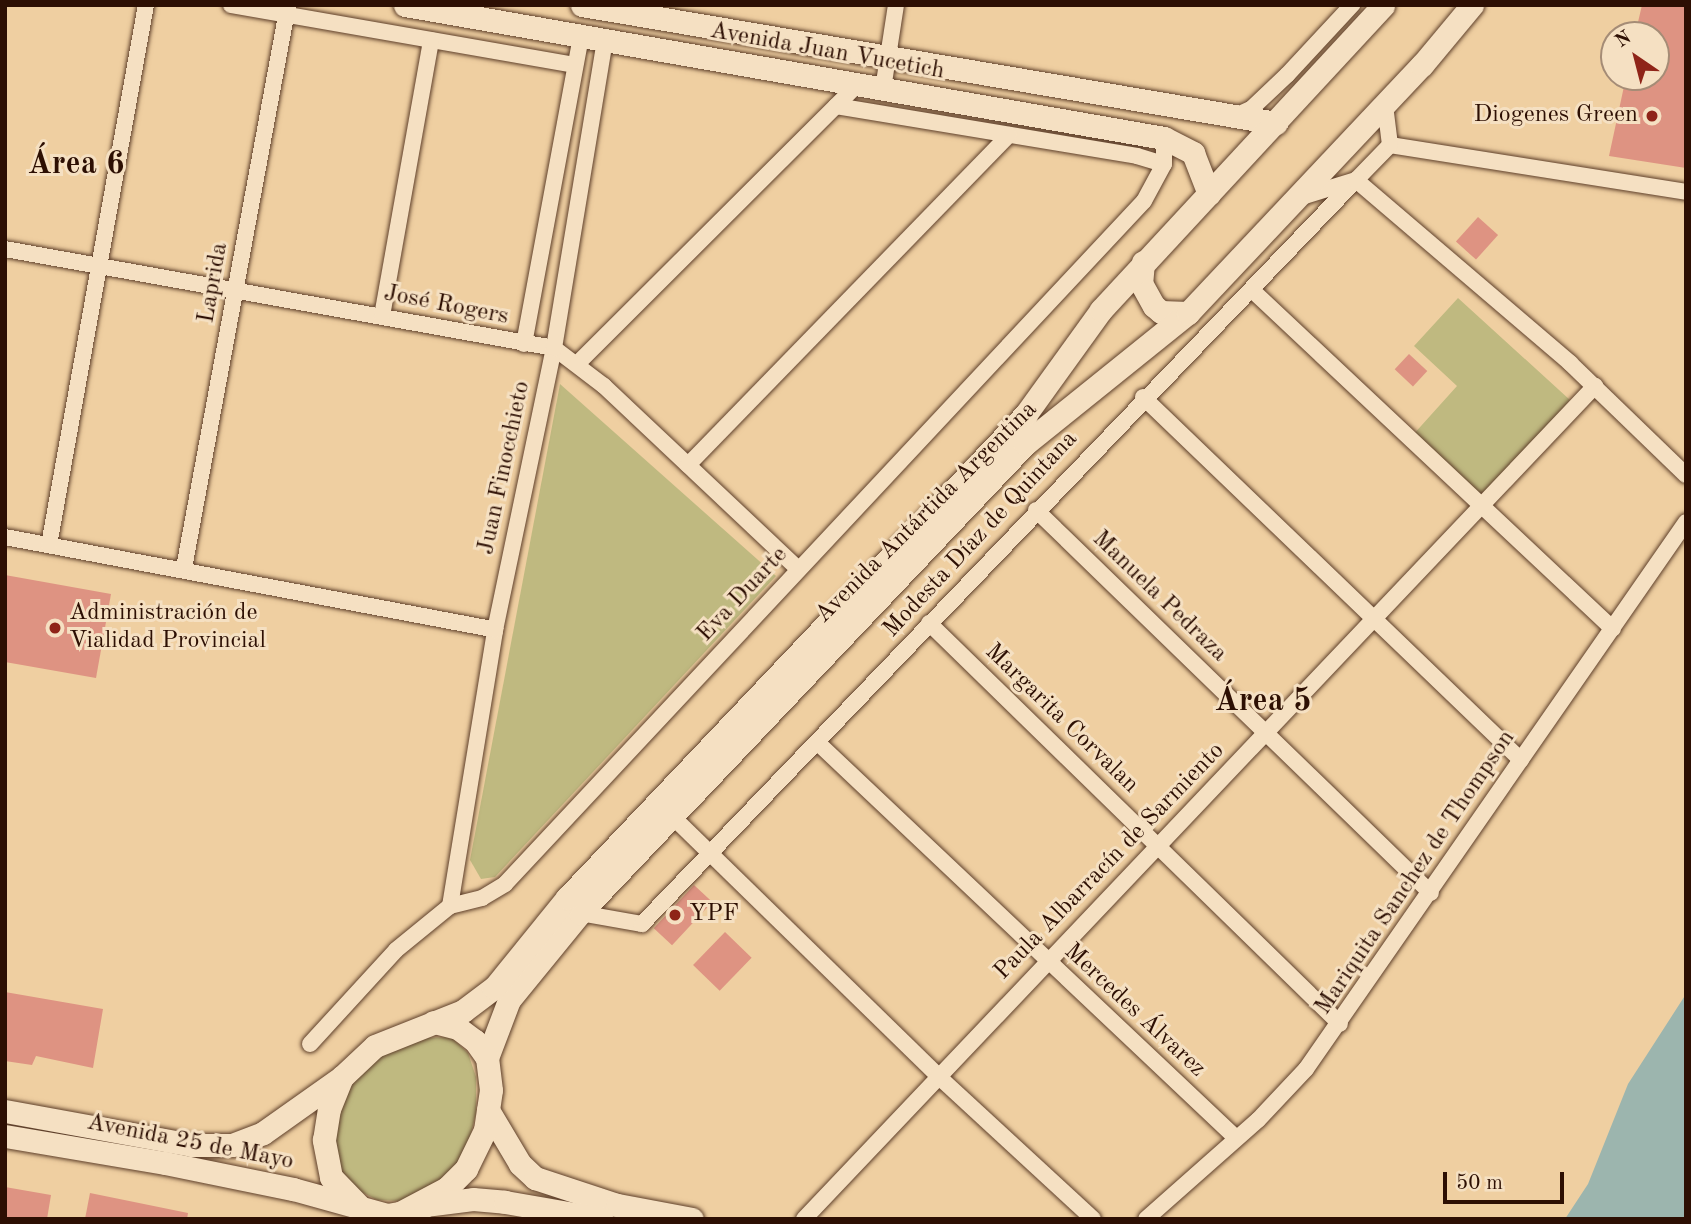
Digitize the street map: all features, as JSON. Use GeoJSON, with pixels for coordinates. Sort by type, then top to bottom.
{"type":"FeatureCollection","features":[{"type":"Feature","properties":{"kind":"main road","name":"Avenida Juan Vucetich"},"geometry":{"type":"LineString","coordinates":[[405,5],[1164,138],[1193,153],[1209,194]]}},
{"type":"Feature","properties":{"kind":"main road","name":"Avenida Juan Vucetich"},"geometry":{"type":"LineString","coordinates":[[585,5],[1230,118],[1276,123]]}},
{"type":"Feature","properties":{"kind":"main road"},"geometry":{"type":"LineString","coordinates":[[581,36],[585,5]]}},
{"type":"Feature","properties":{"kind":"main road","name":"Avenida Antártida Argentina"},"geometry":{"type":"LineString","coordinates":[[434,1022],[480,1002],[494,988],[567,898],[1026,414],[1101,310],[1383,5]]}},
{"type":"Feature","properties":{"kind":"main road"},"geometry":{"type":"LineString","coordinates":[[1445,5],[1454,27]]}},
{"type":"Feature","properties":{"kind":"main road","name":"Avenida Antártida Argentina"},"geometry":{"type":"LineString","coordinates":[[487,1058],[509,1000],[580,913],[1025,443],[1188,313],[1385,105],[1472,5]]}},
{"type":"Feature","properties":{"kind":"main road"},"geometry":{"type":"LineString","coordinates":[[606,40],[611,8]]}},
{"type":"Feature","properties":{"kind":"main road"},"geometry":{"type":"LineString","coordinates":[[1143,262],[1141,283],[1154,306],[1161,312],[1188,313]]}},
{"type":"Feature","properties":{"kind":"main road"},"geometry":{"type":"LineString","coordinates":[[331,1198],[324,1140],[329,1109],[342,1077],[375,1046],[434,1022],[458,1028],[475,1041],[487,1058],[488,1110],[481,1143],[466,1169],[447,1188],[395,1213]]}},
{"type":"Feature","properties":{"kind":"main road","name":"Avenida 25 de Mayo"},"geometry":{"type":"LineString","coordinates":[[5,1111],[192,1145],[232,1145],[263,1133],[342,1077]]}},
{"type":"Feature","properties":{"kind":"main road"},"geometry":{"type":"LineString","coordinates":[[488,1110],[520,1164],[535,1178],[617,1205],[692,1219]]}},
{"type":"Feature","properties":{"kind":"main road","name":"Avenida 25 de Mayo"},"geometry":{"type":"LineString","coordinates":[[5,1136],[165,1163],[395,1213],[473,1199],[602,1219]]}},
{"type":"Feature","properties":{"kind":"street"},"geometry":{"type":"LineString","coordinates":[[49,545],[146,5]]}},
{"type":"Feature","properties":{"kind":"street"},"geometry":{"type":"LineString","coordinates":[[231,5],[287,10],[431,40],[575,65]]}},
{"type":"Feature","properties":{"kind":"street"},"geometry":{"type":"LineString","coordinates":[[883,89],[896,5]]}},
{"type":"Feature","properties":{"kind":"street"},"geometry":{"type":"LineString","coordinates":[[1230,118],[1251,109],[1352,5]]}},
{"type":"Feature","properties":{"kind":"street","name":"Laprida"},"geometry":{"type":"LineString","coordinates":[[184,568],[287,10]]}},
{"type":"Feature","properties":{"kind":"street"},"geometry":{"type":"LineString","coordinates":[[524,344],[581,36]]}},
{"type":"Feature","properties":{"kind":"street"},"geometry":{"type":"LineString","coordinates":[[382,316],[431,40]]}},
{"type":"Feature","properties":{"kind":"street","name":"Juan Finocchieto"},"geometry":{"type":"LineString","coordinates":[[450,906],[495,630],[554,348],[606,40]]}},
{"type":"Feature","properties":{"kind":"street"},"geometry":{"type":"LineString","coordinates":[[578,363],[857,85]]}},
{"type":"Feature","properties":{"kind":"street"},"geometry":{"type":"LineString","coordinates":[[1385,105],[1390,145],[1686,192]]}},
{"type":"Feature","properties":{"kind":"street"},"geometry":{"type":"LineString","coordinates":[[836,106],[1164,164]]}},
{"type":"Feature","properties":{"kind":"street"},"geometry":{"type":"LineString","coordinates":[[688,465],[1009,135]]}},
{"type":"Feature","properties":{"kind":"street","name":"Eva Duarte"},"geometry":{"type":"LineString","coordinates":[[310,1044],[396,950],[450,906],[482,898],[505,884],[1144,201],[1164,164],[1164,138]]}},
{"type":"Feature","properties":{"kind":"street","name":"Modesta Díaz de Quintana"},"geometry":{"type":"LineString","coordinates":[[580,913],[642,924],[818,743],[1143,397],[1252,290],[1390,145]]}},
{"type":"Feature","properties":{"kind":"street"},"geometry":{"type":"LineString","coordinates":[[1295,199],[1356,180],[1595,386],[1686,475]]}},
{"type":"Feature","properties":{"kind":"street","name":"José Rogers"},"geometry":{"type":"LineString","coordinates":[[5,249],[554,348],[578,363],[798,569]]}},
{"type":"Feature","properties":{"kind":"street"},"geometry":{"type":"LineString","coordinates":[[1252,290],[1479,508],[1612,629]]}},
{"type":"Feature","properties":{"kind":"street","name":"Paula Albarracín de Sarmiento"},"geometry":{"type":"LineString","coordinates":[[804,1219],[937,1075],[1595,386]]}},
{"type":"Feature","properties":{"kind":"street"},"geometry":{"type":"LineString","coordinates":[[1143,397],[1521,760]]}},
{"type":"Feature","properties":{"kind":"street","name":"Manuela Pedraza"},"geometry":{"type":"LineString","coordinates":[[1036,510],[1431,893]]}},
{"type":"Feature","properties":{"kind":"street","name":"Mariquita Sanchez de Thompson"},"geometry":{"type":"LineString","coordinates":[[1146,1219],[1307,1069],[1686,522]]}},
{"type":"Feature","properties":{"kind":"street"},"geometry":{"type":"LineString","coordinates":[[5,537],[184,568],[495,630]]}},
{"type":"Feature","properties":{"kind":"street","name":"Margarita Corvalan"},"geometry":{"type":"LineString","coordinates":[[929,623],[1340,1024]]}},
{"type":"Feature","properties":{"kind":"street","name":"Mercedes Álvarez"},"geometry":{"type":"LineString","coordinates":[[818,743],[1236,1138]]}},
{"type":"Feature","properties":{"kind":"street"},"geometry":{"type":"LineString","coordinates":[[672,816],[937,1075],[1093,1219]]}},
{"type":"Feature","properties":{"kind":"shaded area"},"geometry":{"type":"Polygon","coordinates":[[[1458,298],[1570,400],[1481,498],[1412,436],[1457,386],[1414,346],[1458,298]]]}},
{"type":"Feature","properties":{"kind":"shaded area"},"geometry":{"type":"Polygon","coordinates":[[[560,384],[776,576],[495,877],[481,879],[470,860],[560,384]]]}},
{"type":"Feature","properties":{"kind":"shaded area"},"geometry":{"type":"Polygon","coordinates":[[[451,1037],[468,1053],[476,1077],[476,1113],[466,1154],[440,1184],[402,1201],[377,1200],[354,1188],[339,1171],[334,1127],[348,1085],[366,1065],[394,1047],[419,1038],[451,1037]]]}},
{"type":"Feature","properties":{"kind":"water"},"geometry":{"type":"Polygon","coordinates":[[[1686,994],[1686,1219],[1565,1219],[1588,1184],[1628,1084],[1686,994]]]}},
{"type":"Feature","properties":{"kind":"building","name":"Diogenes Green"},"geometry":{"type":"Polygon","coordinates":[[[1642,5],[1686,5],[1686,168],[1609,156],[1623,91],[1670,91],[1670,21],[1638,21],[1642,5]]]}},
{"type":"Feature","properties":{"kind":"building"},"geometry":{"type":"Polygon","coordinates":[[[1478,217],[1498,235],[1476,260],[1456,242],[1478,217]]]}},
{"type":"Feature","properties":{"kind":"building"},"geometry":{"type":"Polygon","coordinates":[[[1409,354],[1427,371],[1413,386],[1395,369],[1409,354]]]}},
{"type":"Feature","properties":{"kind":"building","name":"Administración de Vialidad Provincial"},"geometry":{"type":"Polygon","coordinates":[[[5,575],[111,594],[96,678],[5,662],[5,575]]]}},
{"type":"Feature","properties":{"kind":"building"},"geometry":{"type":"Polygon","coordinates":[[[694,885],[712,902],[672,945],[654,928],[694,885]]]}},
{"type":"Feature","properties":{"kind":"building"},"geometry":{"type":"Polygon","coordinates":[[[725,932],[752,958],[720,991],[693,965],[725,932]]]}},
{"type":"Feature","properties":{"kind":"building"},"geometry":{"type":"Polygon","coordinates":[[[5,992],[103,1009],[93,1068],[36,1056],[32,1065],[5,1061],[5,992]]]}},
{"type":"Feature","properties":{"kind":"building"},"geometry":{"type":"Polygon","coordinates":[[[5,1187],[51,1195],[47,1219],[5,1219],[5,1187]]]}},
{"type":"Feature","properties":{"kind":"building"},"geometry":{"type":"Polygon","coordinates":[[[90,1193],[188,1213],[187,1219],[85,1219],[90,1193]]]}},
{"type":"Feature","properties":{"kind":"place","name":"Diogenes Green"},"geometry":{"type":"Point","coordinates":[1652,116]}},
{"type":"Feature","properties":{"kind":"place","name":"Administración de Vialidad Provincial"},"geometry":{"type":"Point","coordinates":[55,628]}},
{"type":"Feature","properties":{"kind":"place","name":"YPF"},"geometry":{"type":"Point","coordinates":[675,915]}},
{"type":"Feature","properties":{"kind":"district","name":"Área 6"},"geometry":{"type":"Point","coordinates":[76,165]}},
{"type":"Feature","properties":{"kind":"district","name":"Área 5"},"geometry":{"type":"Point","coordinates":[1263,702]}}]}
